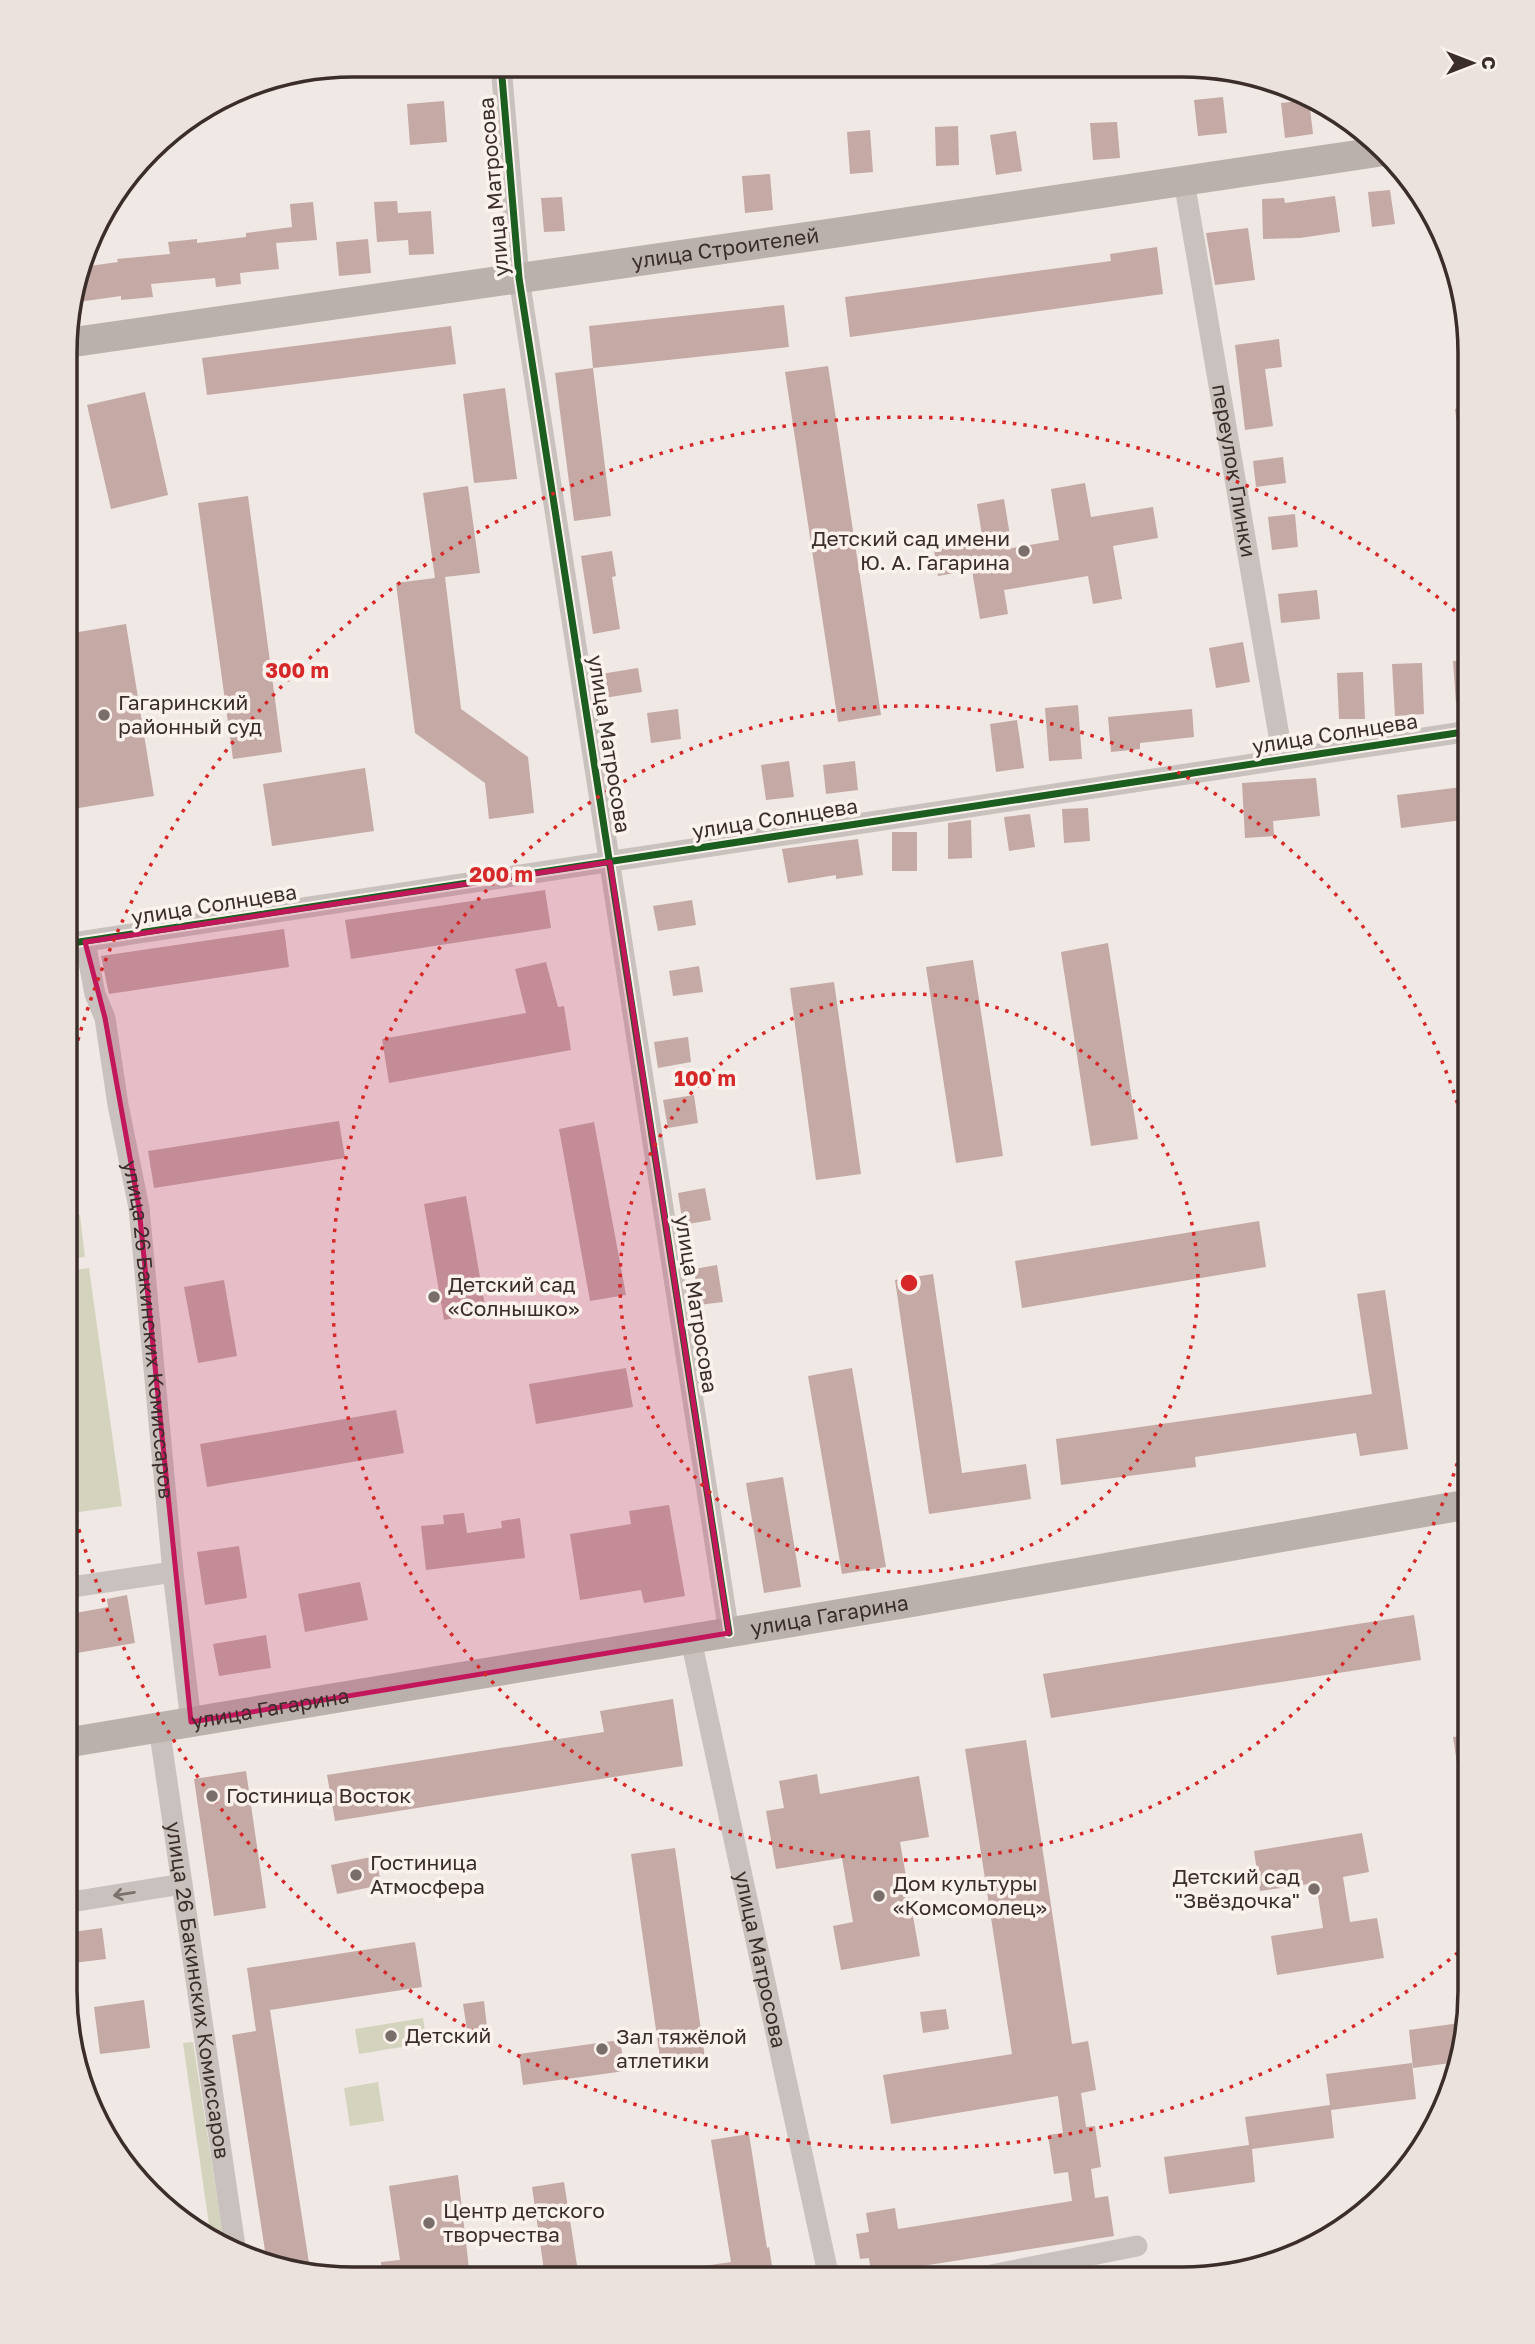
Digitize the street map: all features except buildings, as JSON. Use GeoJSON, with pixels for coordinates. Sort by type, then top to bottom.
{"type":"FeatureCollection","features":[{"type":"Feature","properties":{"kind":"main road","name":"улица Строителей"},"geometry":{"type":"LineString","coordinates":[[78,341],[1371,152]]}},
{"type":"Feature","properties":{"kind":"main road","name":"улица Гагарина"},"geometry":{"type":"LineString","coordinates":[[77,1741],[691,1640],[1458,1506]]}},
{"type":"Feature","properties":{"kind":"street","name":"улица Матросова"},"geometry":{"type":"LineString","coordinates":[[502,77],[519,278],[729,1633]]}},
{"type":"Feature","properties":{"kind":"street","name":"переулок Глинки"},"geometry":{"type":"LineString","coordinates":[[1184,181],[1283,760]]}},
{"type":"Feature","properties":{"kind":"street","name":"улица Солнцева"},"geometry":{"type":"LineString","coordinates":[[77,943],[1458,733]]}},
{"type":"Feature","properties":{"kind":"street","name":"улица 26 Бакинских Комиссаров"},"geometry":{"type":"LineString","coordinates":[[77,946],[105,1018],[118,1105],[139,1208],[173,1572],[191,1722]]}},
{"type":"Feature","properties":{"kind":"street"},"geometry":{"type":"LineString","coordinates":[[77,1586],[173,1572]]}},
{"type":"Feature","properties":{"kind":"street","name":"улица Матросова"},"geometry":{"type":"LineString","coordinates":[[691,1640],[827,2267]]}},
{"type":"Feature","properties":{"kind":"street","name":"улица 26 Бакинских Комиссаров"},"geometry":{"type":"LineString","coordinates":[[159,1727],[234,2240]]}},
{"type":"Feature","properties":{"kind":"street"},"geometry":{"type":"LineString","coordinates":[[77,1901],[182,1884]]}},
{"type":"Feature","properties":{"kind":"street"},"geometry":{"type":"LineString","coordinates":[[1031,2267],[1137,2246]]}},
{"type":"Feature","properties":{"kind":"highlighted area"},"geometry":{"type":"Polygon","coordinates":[[[610,862],[729,1633],[191,1722],[139,1208],[105,1018],[85,942],[610,862]]]}},
{"type":"Feature","properties":{"kind":"green space"},"geometry":{"type":"Polygon","coordinates":[[[77,1215],[80,1215],[85,1257],[77,1258],[77,1215]]]}},
{"type":"Feature","properties":{"kind":"green space"},"geometry":{"type":"Polygon","coordinates":[[[89,1268],[122,1506],[77,1512],[77,1270],[89,1268]]]}},
{"type":"Feature","properties":{"kind":"green space","name":"Детский"},"geometry":{"type":"Polygon","coordinates":[[[423,2018],[427,2043],[359,2054],[355,2029],[423,2018]]]}},
{"type":"Feature","properties":{"kind":"green space"},"geometry":{"type":"Polygon","coordinates":[[[193,2042],[223,2235],[209,2226],[183,2043],[193,2042]]]}},
{"type":"Feature","properties":{"kind":"green space"},"geometry":{"type":"Polygon","coordinates":[[[378,2082],[384,2121],[350,2126],[344,2088],[378,2082]]]}},
{"type":"Feature","properties":{"kind":"cycle path"},"geometry":{"type":"LineString","coordinates":[[502,77],[519,278],[729,1633]]}},
{"type":"Feature","properties":{"kind":"cycle path"},"geometry":{"type":"LineString","coordinates":[[77,942],[1458,733]]}},
{"type":"Feature","properties":{"kind":"place","name":"Детский сад имени Ю. А. Гагарина"},"geometry":{"type":"Point","coordinates":[1024,551]}},
{"type":"Feature","properties":{"kind":"place","name":"Гагаринский районный суд"},"geometry":{"type":"Point","coordinates":[104,715]}},
{"type":"Feature","properties":{"kind":"place","name":"Детский сад «Солнышко»"},"geometry":{"type":"Point","coordinates":[434,1297]}},
{"type":"Feature","properties":{"kind":"place","name":"Гостиница Восток"},"geometry":{"type":"Point","coordinates":[212,1796]}},
{"type":"Feature","properties":{"kind":"place","name":"Гостиница Атмосфера"},"geometry":{"type":"Point","coordinates":[356,1875]}},
{"type":"Feature","properties":{"kind":"place","name":"Детский сад \"Звёздочка\""},"geometry":{"type":"Point","coordinates":[1314,1889]}},
{"type":"Feature","properties":{"kind":"place","name":"Дом культуры «Комсомолец»"},"geometry":{"type":"Point","coordinates":[879,1896]}},
{"type":"Feature","properties":{"kind":"place","name":"Детский"},"geometry":{"type":"Point","coordinates":[391,2036]}},
{"type":"Feature","properties":{"kind":"place","name":"Зал тяжёлой атлетики"},"geometry":{"type":"Point","coordinates":[602,2049]}},
{"type":"Feature","properties":{"kind":"place","name":"Центр детского творчества"},"geometry":{"type":"Point","coordinates":[429,2223]}}]}
